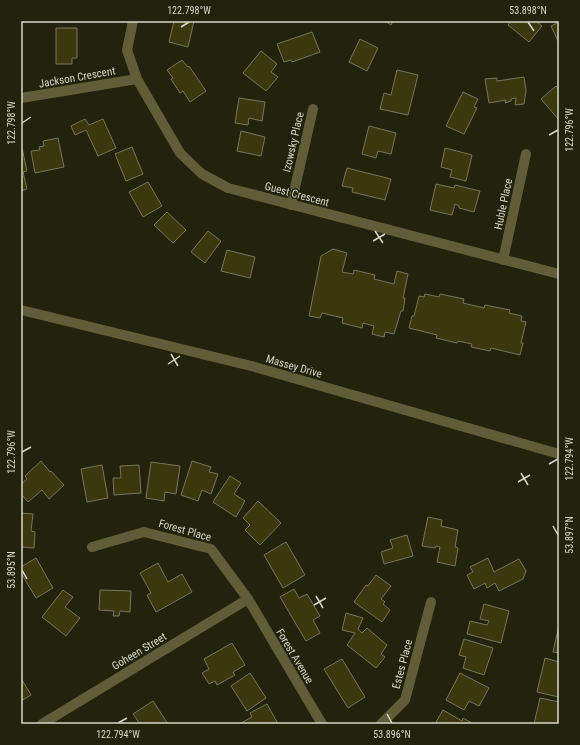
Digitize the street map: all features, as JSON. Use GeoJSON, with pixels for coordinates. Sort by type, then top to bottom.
{"type":"FeatureCollection","features":[{"type":"Feature","properties":{"kind":"street","name":"Guest Crescent"},"geometry":{"type":"LineString","coordinates":[[133,21],[126,50],[137,78],[180,153],[202,174],[228,188],[559,274]]}},
{"type":"Feature","properties":{"kind":"street","name":"Jackson Crescent"},"geometry":{"type":"LineString","coordinates":[[21,98],[137,78]]}},
{"type":"Feature","properties":{"kind":"street","name":"Izowsky Place"},"geometry":{"type":"LineString","coordinates":[[291,205],[314,109]]}},
{"type":"Feature","properties":{"kind":"street","name":"Huble Place"},"geometry":{"type":"LineString","coordinates":[[503,260],[526,154]]}},
{"type":"Feature","properties":{"kind":"street","name":"Massey Drive"},"geometry":{"type":"LineString","coordinates":[[21,310],[255,368],[559,454]]}},
{"type":"Feature","properties":{"kind":"street","name":"Forest Place"},"geometry":{"type":"LineString","coordinates":[[92,547],[144,532],[211,549],[248,599]]}},
{"type":"Feature","properties":{"kind":"street","name":"Goheen Street"},"geometry":{"type":"LineString","coordinates":[[42,724],[248,599]]}},
{"type":"Feature","properties":{"kind":"street","name":"Forest Avenue"},"geometry":{"type":"LineString","coordinates":[[248,599],[322,724]]}},
{"type":"Feature","properties":{"kind":"street","name":"Estes Place"},"geometry":{"type":"LineString","coordinates":[[381,724],[405,700],[431,602]]}},
{"type":"Feature","properties":{"kind":"building"},"geometry":{"type":"Polygon","coordinates":[[[174,21],[194,21],[188,47],[169,42],[174,21]]]}},
{"type":"Feature","properties":{"kind":"building"},"geometry":{"type":"Polygon","coordinates":[[[385,21],[393,21],[391,25],[385,21]]]}},
{"type":"Feature","properties":{"kind":"building"},"geometry":{"type":"Polygon","coordinates":[[[511,21],[538,21],[537,22],[542,26],[529,42],[508,25],[511,21]]]}},
{"type":"Feature","properties":{"kind":"building"},"geometry":{"type":"Polygon","coordinates":[[[559,22],[559,43],[551,26],[559,22]]]}},
{"type":"Feature","properties":{"kind":"building"},"geometry":{"type":"Polygon","coordinates":[[[56,28],[77,28],[77,58],[72,58],[72,64],[56,64],[56,28]]]}},
{"type":"Feature","properties":{"kind":"building"},"geometry":{"type":"Polygon","coordinates":[[[312,32],[320,52],[292,62],[291,60],[284,62],[277,44],[312,32]]]}},
{"type":"Feature","properties":{"kind":"building"},"geometry":{"type":"Polygon","coordinates":[[[360,39],[378,48],[367,71],[349,62],[360,39]]]}},
{"type":"Feature","properties":{"kind":"building"},"geometry":{"type":"Polygon","coordinates":[[[261,51],[277,64],[271,72],[278,77],[266,91],[243,73],[261,51]]]}},
{"type":"Feature","properties":{"kind":"building"},"geometry":{"type":"Polygon","coordinates":[[[182,60],[188,67],[189,66],[206,91],[190,102],[183,91],[180,93],[171,79],[173,78],[167,70],[182,60]]]}},
{"type":"Feature","properties":{"kind":"building"},"geometry":{"type":"Polygon","coordinates":[[[397,70],[418,75],[408,115],[380,109],[384,93],[391,95],[397,70]]]}},
{"type":"Feature","properties":{"kind":"building"},"geometry":{"type":"Polygon","coordinates":[[[524,77],[526,91],[524,104],[515,105],[516,98],[505,103],[506,100],[489,103],[485,79],[497,78],[497,81],[524,77]]]}},
{"type":"Feature","properties":{"kind":"building"},"geometry":{"type":"Polygon","coordinates":[[[556,86],[559,90],[559,120],[541,99],[556,86]]]}},
{"type":"Feature","properties":{"kind":"building"},"geometry":{"type":"Polygon","coordinates":[[[463,92],[478,99],[474,107],[477,108],[464,134],[446,126],[463,92]]]}},
{"type":"Feature","properties":{"kind":"building"},"geometry":{"type":"Polygon","coordinates":[[[239,98],[265,102],[262,121],[249,118],[248,125],[235,123],[239,98]]]}},
{"type":"Feature","properties":{"kind":"building"},"geometry":{"type":"Polygon","coordinates":[[[85,119],[89,125],[103,119],[116,148],[98,156],[86,130],[75,135],[71,126],[85,119]]]}},
{"type":"Feature","properties":{"kind":"building"},"geometry":{"type":"Polygon","coordinates":[[[369,126],[396,133],[391,154],[378,151],[376,158],[362,154],[369,126]]]}},
{"type":"Feature","properties":{"kind":"building"},"geometry":{"type":"Polygon","coordinates":[[[241,131],[265,137],[261,156],[237,151],[241,131]]]}},
{"type":"Feature","properties":{"kind":"building"},"geometry":{"type":"Polygon","coordinates":[[[58,138],[64,167],[35,173],[31,151],[40,150],[39,147],[44,146],[43,141],[58,138]]]}},
{"type":"Feature","properties":{"kind":"building"},"geometry":{"type":"Polygon","coordinates":[[[132,147],[143,174],[126,181],[115,154],[132,147]]]}},
{"type":"Feature","properties":{"kind":"building"},"geometry":{"type":"Polygon","coordinates":[[[22,148],[27,171],[23,172],[27,189],[21,191],[22,148]]]}},
{"type":"Feature","properties":{"kind":"building"},"geometry":{"type":"Polygon","coordinates":[[[445,148],[472,155],[466,181],[450,177],[452,170],[441,167],[445,148]]]}},
{"type":"Feature","properties":{"kind":"building"},"geometry":{"type":"Polygon","coordinates":[[[347,168],[391,179],[385,200],[352,192],[353,188],[342,186],[347,168]]]}},
{"type":"Feature","properties":{"kind":"building"},"geometry":{"type":"Polygon","coordinates":[[[148,182],[162,206],[143,217],[129,192],[148,182]]]}},
{"type":"Feature","properties":{"kind":"building"},"geometry":{"type":"Polygon","coordinates":[[[436,184],[454,188],[455,185],[480,191],[474,212],[459,208],[459,206],[455,204],[452,215],[430,210],[436,184]]]}},
{"type":"Feature","properties":{"kind":"building"},"geometry":{"type":"Polygon","coordinates":[[[167,212],[186,230],[173,243],[154,225],[167,212]]]}},
{"type":"Feature","properties":{"kind":"building"},"geometry":{"type":"Polygon","coordinates":[[[208,231],[221,241],[205,263],[191,252],[208,231]]]}},
{"type":"Feature","properties":{"kind":"building"},"geometry":{"type":"Polygon","coordinates":[[[333,249],[347,253],[342,272],[353,274],[354,270],[375,275],[374,279],[394,284],[397,271],[408,274],[403,298],[405,298],[403,311],[401,311],[394,334],[385,332],[384,337],[372,334],[374,326],[363,323],[362,328],[342,323],[343,318],[322,313],[320,318],[309,316],[321,256],[333,249]]]}},
{"type":"Feature","properties":{"kind":"building"},"geometry":{"type":"Polygon","coordinates":[[[227,250],[255,257],[250,278],[221,271],[227,250]]]}},
{"type":"Feature","properties":{"kind":"building"},"geometry":{"type":"Polygon","coordinates":[[[425,294],[439,297],[440,294],[464,299],[463,303],[484,308],[485,305],[510,310],[509,313],[522,316],[521,321],[526,322],[520,355],[491,348],[490,351],[471,347],[472,344],[458,341],[457,343],[436,338],[437,335],[409,328],[419,296],[424,297],[425,294]]]}},
{"type":"Feature","properties":{"kind":"building"},"geometry":{"type":"Polygon","coordinates":[[[41,461],[64,485],[49,499],[42,490],[28,502],[21,494],[21,484],[27,479],[25,476],[41,461]]]}},
{"type":"Feature","properties":{"kind":"building"},"geometry":{"type":"Polygon","coordinates":[[[192,461],[211,467],[209,472],[218,474],[211,494],[202,490],[198,501],[181,495],[192,461]]]}},
{"type":"Feature","properties":{"kind":"building"},"geometry":{"type":"Polygon","coordinates":[[[151,462],[180,466],[176,494],[165,492],[164,501],[146,498],[151,462]]]}},
{"type":"Feature","properties":{"kind":"building"},"geometry":{"type":"Polygon","coordinates":[[[102,465],[108,498],[87,502],[81,469],[102,465]]]}},
{"type":"Feature","properties":{"kind":"building"},"geometry":{"type":"Polygon","coordinates":[[[139,465],[141,493],[114,495],[113,478],[121,478],[120,466],[139,465]]]}},
{"type":"Feature","properties":{"kind":"building"},"geometry":{"type":"Polygon","coordinates":[[[230,476],[241,483],[234,494],[245,501],[236,517],[213,502],[230,476]]]}},
{"type":"Feature","properties":{"kind":"building"},"geometry":{"type":"Polygon","coordinates":[[[258,501],[281,523],[260,545],[245,530],[250,525],[243,518],[258,501]]]}},
{"type":"Feature","properties":{"kind":"building"},"geometry":{"type":"Polygon","coordinates":[[[21,513],[33,514],[31,531],[35,532],[34,548],[21,547],[21,513]]]}},
{"type":"Feature","properties":{"kind":"building"},"geometry":{"type":"Polygon","coordinates":[[[428,517],[442,520],[441,526],[458,530],[455,547],[458,548],[455,566],[437,562],[440,547],[436,546],[435,548],[422,546],[428,517]]]}},
{"type":"Feature","properties":{"kind":"building"},"geometry":{"type":"Polygon","coordinates":[[[407,535],[413,556],[384,564],[381,552],[393,548],[390,540],[407,535]]]}},
{"type":"Feature","properties":{"kind":"building"},"geometry":{"type":"Polygon","coordinates":[[[286,542],[305,575],[283,588],[264,555],[286,542]]]}},
{"type":"Feature","properties":{"kind":"building"},"geometry":{"type":"Polygon","coordinates":[[[36,558],[53,588],[36,598],[21,573],[21,567],[36,558]]]}},
{"type":"Feature","properties":{"kind":"building"},"geometry":{"type":"Polygon","coordinates":[[[488,558],[494,572],[519,559],[526,571],[523,579],[499,591],[495,583],[487,588],[485,583],[474,589],[467,575],[473,572],[470,567],[488,558]]]}},
{"type":"Feature","properties":{"kind":"building"},"geometry":{"type":"Polygon","coordinates":[[[158,563],[168,582],[182,574],[192,592],[156,612],[147,595],[151,593],[140,573],[158,563]]]}},
{"type":"Feature","properties":{"kind":"building"},"geometry":{"type":"Polygon","coordinates":[[[376,575],[391,586],[381,599],[385,602],[383,604],[390,610],[382,622],[354,602],[366,585],[368,586],[376,575]]]}},
{"type":"Feature","properties":{"kind":"building"},"geometry":{"type":"Polygon","coordinates":[[[294,589],[299,598],[307,594],[320,616],[313,620],[320,633],[306,641],[280,597],[294,589]]]}},
{"type":"Feature","properties":{"kind":"building"},"geometry":{"type":"Polygon","coordinates":[[[63,590],[73,597],[65,607],[80,618],[66,636],[42,617],[63,590]]]}},
{"type":"Feature","properties":{"kind":"building"},"geometry":{"type":"Polygon","coordinates":[[[100,590],[131,591],[130,612],[120,611],[119,616],[113,616],[114,611],[99,610],[100,590]]]}},
{"type":"Feature","properties":{"kind":"building"},"geometry":{"type":"Polygon","coordinates":[[[484,604],[509,611],[501,643],[467,634],[470,621],[487,625],[489,621],[480,619],[484,604]]]}},
{"type":"Feature","properties":{"kind":"building"},"geometry":{"type":"Polygon","coordinates":[[[346,613],[363,618],[358,629],[362,633],[367,628],[387,645],[381,654],[385,657],[376,668],[347,645],[355,633],[342,630],[346,613]]]}},
{"type":"Feature","properties":{"kind":"building"},"geometry":{"type":"Polygon","coordinates":[[[559,625],[559,653],[553,652],[559,625]]]}},
{"type":"Feature","properties":{"kind":"building"},"geometry":{"type":"Polygon","coordinates":[[[464,639],[493,648],[484,675],[463,668],[466,657],[459,655],[464,639]]]}},
{"type":"Feature","properties":{"kind":"building"},"geometry":{"type":"Polygon","coordinates":[[[232,643],[245,665],[233,672],[235,675],[217,685],[215,681],[209,684],[202,673],[209,669],[204,659],[232,643]]]}},
{"type":"Feature","properties":{"kind":"building"},"geometry":{"type":"Polygon","coordinates":[[[545,658],[559,662],[559,697],[537,692],[545,658]]]}},
{"type":"Feature","properties":{"kind":"building"},"geometry":{"type":"Polygon","coordinates":[[[342,659],[365,697],[348,708],[324,669],[342,659]]]}},
{"type":"Feature","properties":{"kind":"building"},"geometry":{"type":"Polygon","coordinates":[[[250,673],[266,698],[247,711],[231,686],[250,673]]]}},
{"type":"Feature","properties":{"kind":"building"},"geometry":{"type":"Polygon","coordinates":[[[460,673],[489,688],[479,706],[469,701],[464,710],[446,700],[460,673]]]}},
{"type":"Feature","properties":{"kind":"building"},"geometry":{"type":"Polygon","coordinates":[[[21,678],[31,695],[21,701],[21,678]]]}},
{"type":"Feature","properties":{"kind":"building"},"geometry":{"type":"Polygon","coordinates":[[[540,698],[559,702],[558,724],[534,724],[540,698]]]}},
{"type":"Feature","properties":{"kind":"building"},"geometry":{"type":"Polygon","coordinates":[[[153,701],[168,724],[140,724],[133,714],[153,701]]]}},
{"type":"Feature","properties":{"kind":"building"},"geometry":{"type":"Polygon","coordinates":[[[267,704],[277,722],[273,724],[241,723],[252,717],[250,713],[267,704]]]}},
{"type":"Feature","properties":{"kind":"building"},"geometry":{"type":"Polygon","coordinates":[[[443,710],[462,721],[463,718],[472,723],[439,724],[436,722],[443,710]]]}}]}
